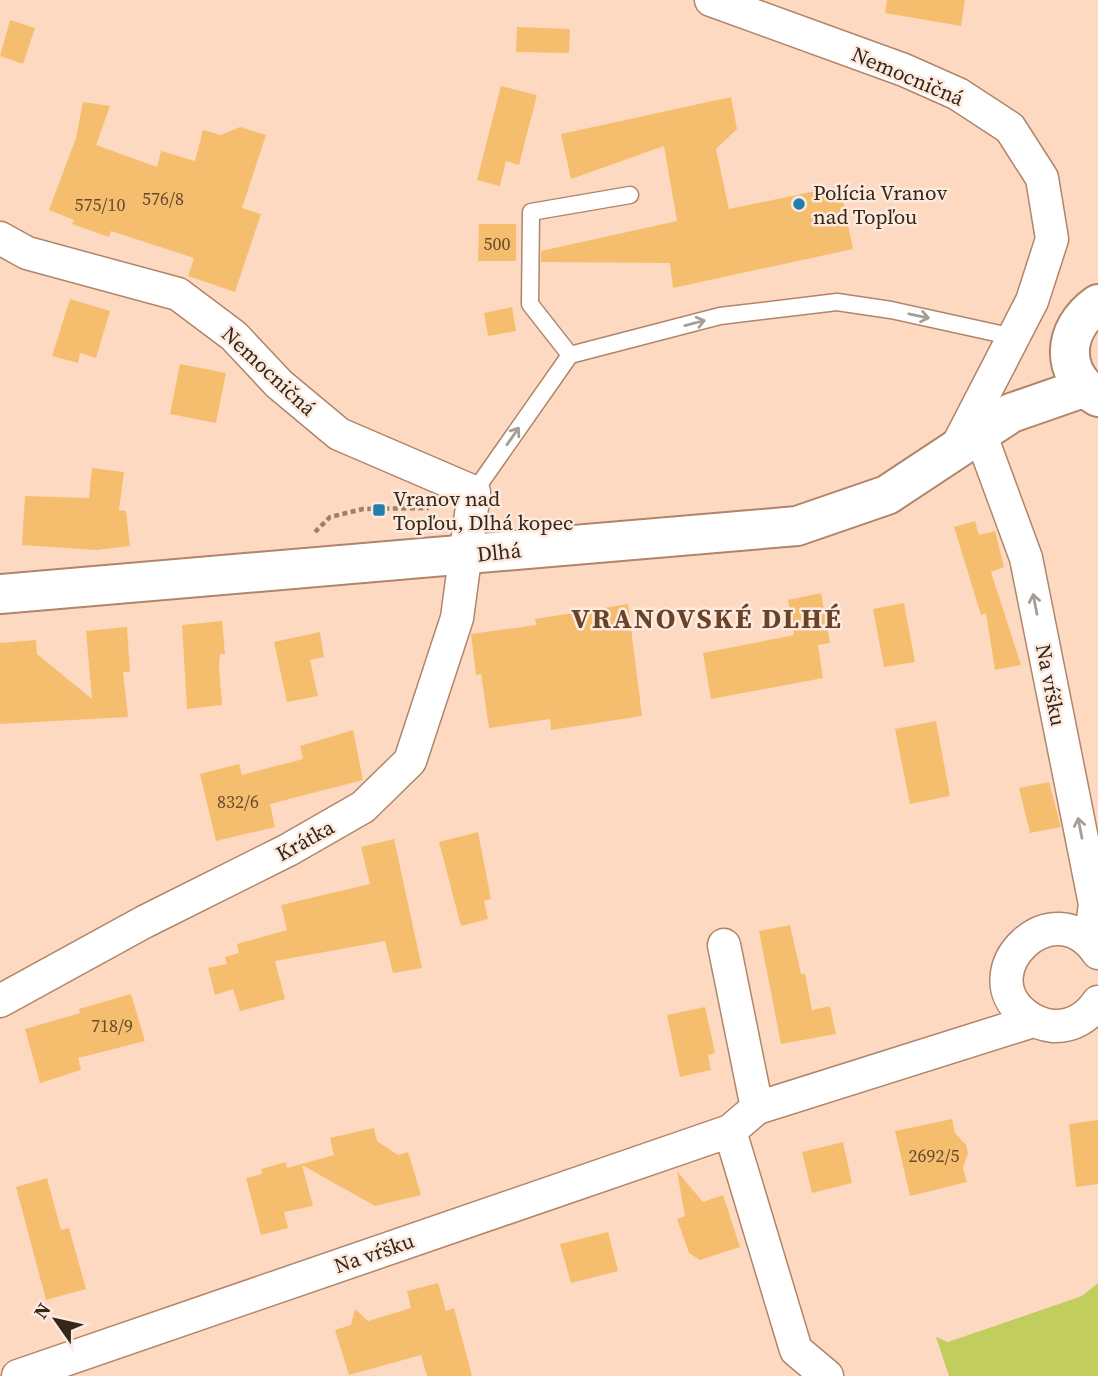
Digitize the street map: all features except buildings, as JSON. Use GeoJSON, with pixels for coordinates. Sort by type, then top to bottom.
{"type":"FeatureCollection","features":[{"type":"Feature","properties":{"kind":"street","name":"Nemocničná"},"geometry":{"type":"LineString","coordinates":[[711,0],[904,70],[958,94],[1010,128],[1042,178],[1052,239],[1032,301],[1000,334],[998,372]]}},
{"type":"Feature","properties":{"kind":"street","name":"Nemocničná"},"geometry":{"type":"LineString","coordinates":[[0,238],[27,253],[178,294],[234,336],[279,384],[339,434],[474,492]]}},
{"type":"Feature","properties":{"kind":"street"},"geometry":{"type":"LineString","coordinates":[[982,432],[1090,392],[1071,366],[1072,340],[1079,323],[1097,304]]}},
{"type":"Feature","properties":{"kind":"street"},"geometry":{"type":"LineString","coordinates":[[982,432],[1072,340]]}},
{"type":"Feature","properties":{"kind":"street"},"geometry":{"type":"LineString","coordinates":[[982,432],[998,372]]}},
{"type":"Feature","properties":{"kind":"street"},"geometry":{"type":"LineString","coordinates":[[982,432],[996,412],[991,402],[998,372]]}},
{"type":"Feature","properties":{"kind":"street","name":"Dlhá"},"geometry":{"type":"LineString","coordinates":[[0,594],[797,526],[887,495],[982,432]]}},
{"type":"Feature","properties":{"kind":"street","name":"Na vŕšku"},"geometry":{"type":"LineString","coordinates":[[982,432],[1026,558],[1095,904],[1094,948]]}},
{"type":"Feature","properties":{"kind":"street"},"geometry":{"type":"LineString","coordinates":[[465,556],[474,492]]}},
{"type":"Feature","properties":{"kind":"street","name":"Krátka"},"geometry":{"type":"LineString","coordinates":[[0,1001],[144,922],[288,850],[363,807],[410,761],[457,618],[465,556]]}},
{"type":"Feature","properties":{"kind":"street"},"geometry":{"type":"LineString","coordinates":[[1094,948],[1074,933],[1057,929],[1038,932],[1023,942],[1012,957],[1007,975],[1010,993],[1018,1009],[1033,1021],[1059,1026],[1084,1018],[1097,1008]]}},
{"type":"Feature","properties":{"kind":"street"},"geometry":{"type":"LineString","coordinates":[[724,944],[757,1108]]}},
{"type":"Feature","properties":{"kind":"street","name":"Na vŕšku"},"geometry":{"type":"LineString","coordinates":[[18,1376],[730,1131],[757,1108],[1033,1021]]}},
{"type":"Feature","properties":{"kind":"street"},"geometry":{"type":"LineString","coordinates":[[730,1131],[796,1350],[827,1376]]}},
{"type":"Feature","properties":{"kind":"lane"},"geometry":{"type":"LineString","coordinates":[[570,355],[530,304],[531,212],[630,195]]}},
{"type":"Feature","properties":{"kind":"lane"},"geometry":{"type":"LineString","coordinates":[[474,492],[570,355],[720,316],[837,302],[891,310],[1000,334]]}},
{"type":"Feature","properties":{"kind":"path"},"geometry":{"type":"LineString","coordinates":[[308,540],[330,517],[363,509],[437,508]]}},
{"type":"Feature","properties":{"kind":"green space"},"geometry":{"type":"Polygon","coordinates":[[[1098,1283],[1098,1376],[949,1376],[936,1337],[948,1342],[1082,1296],[1098,1283]]]}},
{"type":"Feature","properties":{"kind":"place","name":"Polícia Vranov nad Topľou"},"geometry":{"type":"Point","coordinates":[799,204]}},
{"type":"Feature","properties":{"kind":"place","name":"Vranov nad Topľou, Dlhá kopec"},"geometry":{"type":"Point","coordinates":[379,510]}},
{"type":"Feature","properties":{"kind":"district","name":"VRANOVSKÉ DLHÉ"},"geometry":{"type":"Point","coordinates":[707,618]}}]}
